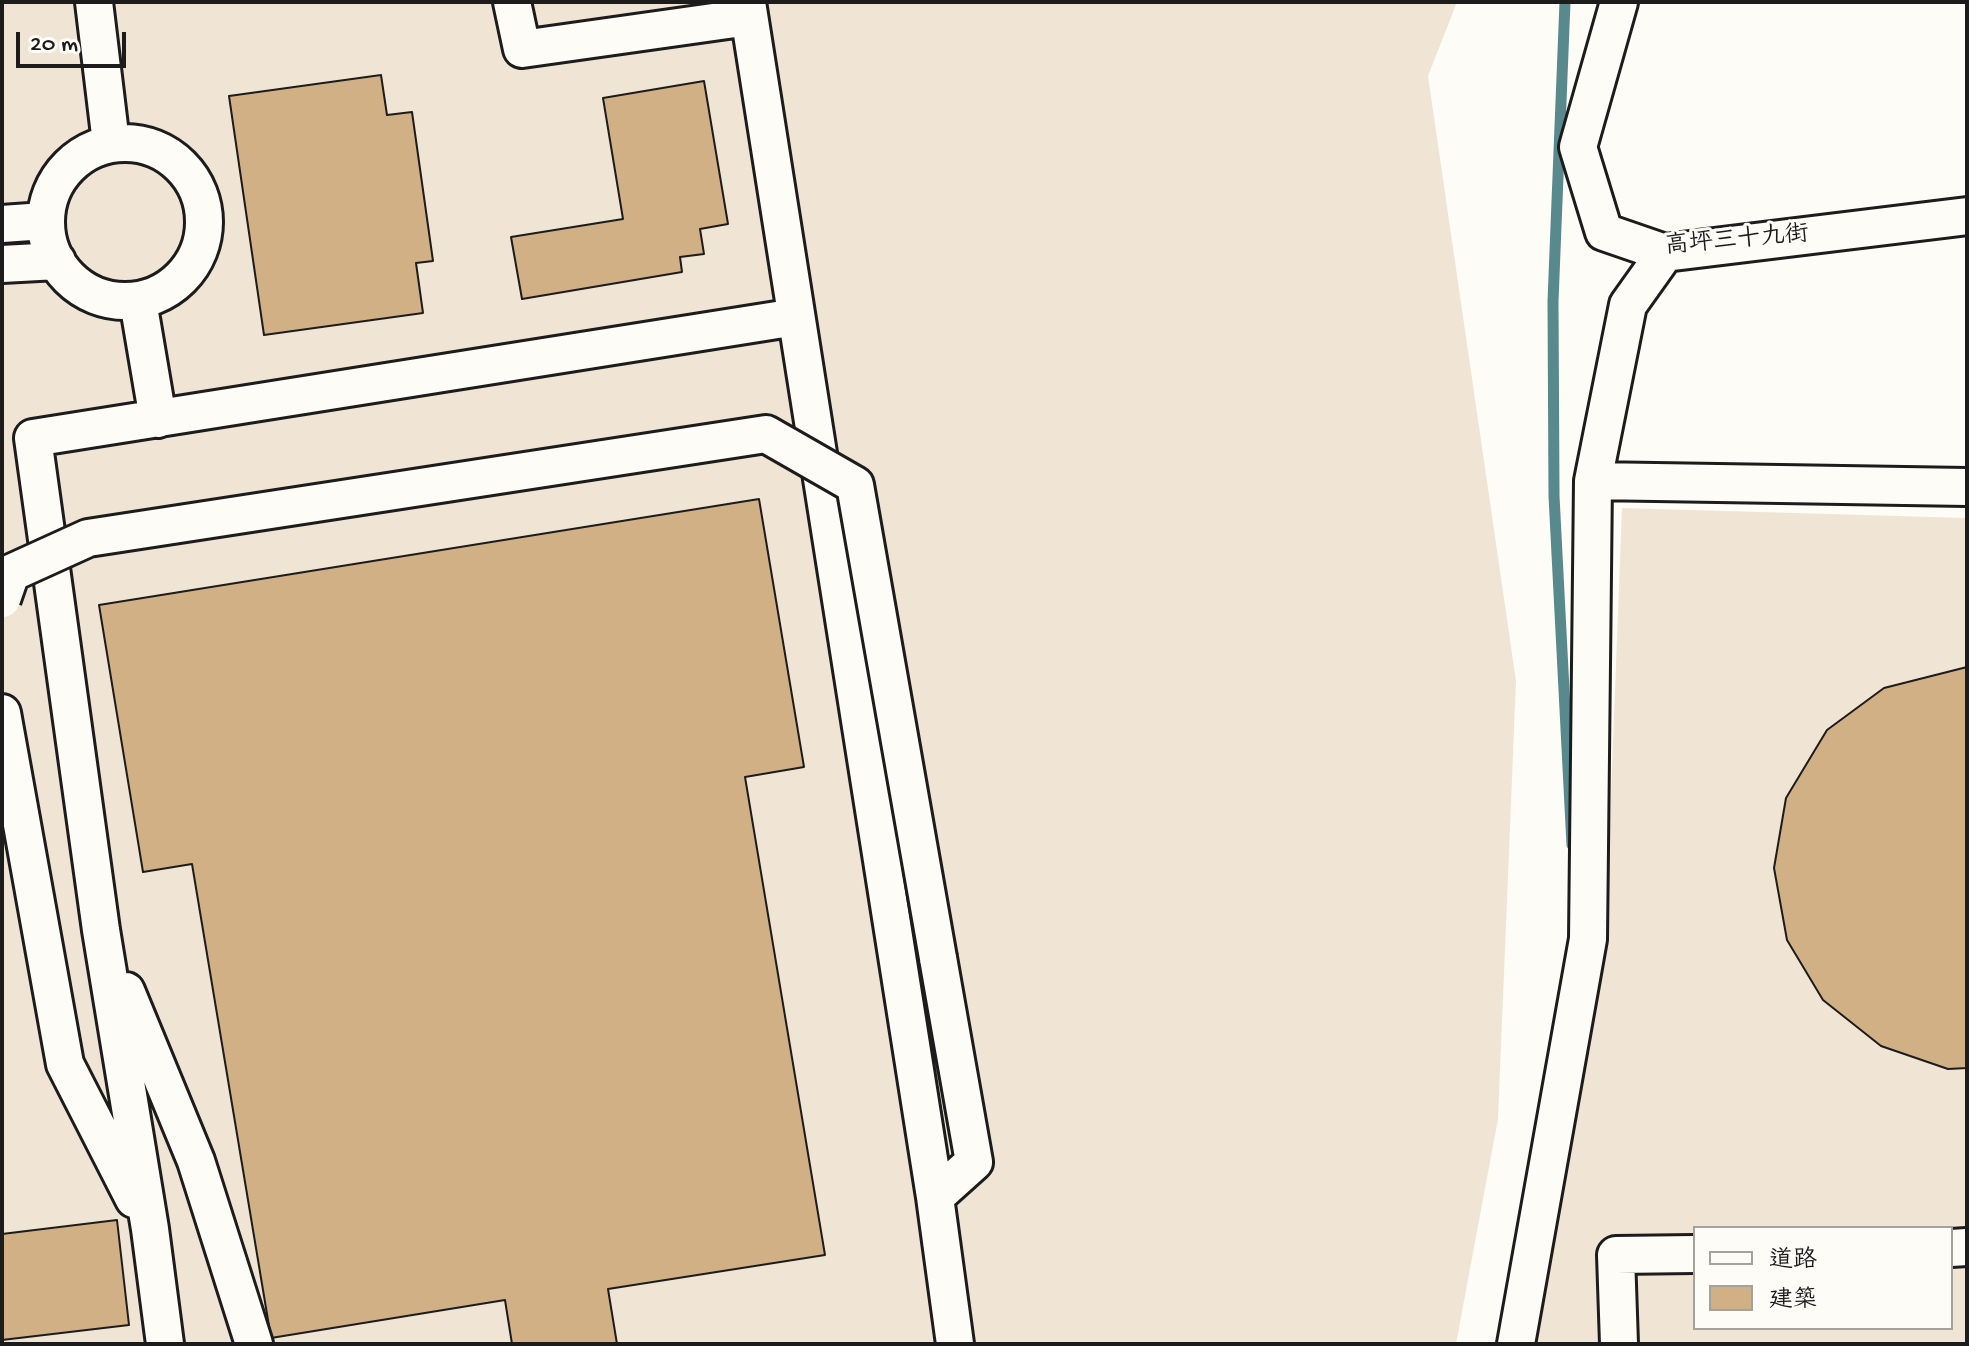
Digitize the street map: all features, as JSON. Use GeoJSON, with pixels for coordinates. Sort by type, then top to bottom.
{"type":"FeatureCollection","features":[{"type":"Feature","properties":{"kind":"street"},"geometry":{"type":"LineString","coordinates":[[94,2],[111,143]]}},
{"type":"Feature","properties":{"kind":"street"},"geometry":{"type":"LineString","coordinates":[[512,2],[522,49],[748,9],[935,1197],[955,1344]]}},
{"type":"Feature","properties":{"kind":"street","name":"高坪三十九街"},"geometry":{"type":"LineString","coordinates":[[1619,2],[1578,147],[1604,232],[1665,253],[1967,216]]}},
{"type":"Feature","properties":{"kind":"street"},"geometry":{"type":"LineString","coordinates":[[111,143],[136,143],[160,151],[181,165],[196,185],[204,209],[204,234],[197,258],[182,278],[162,293],[138,301],[110,301],[84,291],[63,273],[49,248],[44,221],[49,195],[64,170],[85,153],[111,143]]}},
{"type":"Feature","properties":{"kind":"street"},"geometry":{"type":"LineString","coordinates":[[2,224],[44,221]]}},
{"type":"Feature","properties":{"kind":"street"},"geometry":{"type":"LineString","coordinates":[[1516,1344],[1588,939],[1593,481],[1628,305],[1665,253]]}},
{"type":"Feature","properties":{"kind":"street"},"geometry":{"type":"LineString","coordinates":[[2,264],[57,261]]}},
{"type":"Feature","properties":{"kind":"street"},"geometry":{"type":"LineString","coordinates":[[138,301],[158,419]]}},
{"type":"Feature","properties":{"kind":"street"},"geometry":{"type":"LineString","coordinates":[[165,1344],[150,1229],[101,930],[33,438],[796,317]]}},
{"type":"Feature","properties":{"kind":"street"},"geometry":{"type":"LineString","coordinates":[[2,599],[11,573],[88,538],[766,434],[855,485],[974,1162],[935,1197]]}},
{"type":"Feature","properties":{"kind":"street"},"geometry":{"type":"LineString","coordinates":[[1593,481],[1967,487]]}},
{"type":"Feature","properties":{"kind":"street"},"geometry":{"type":"LineString","coordinates":[[2,713],[65,1064],[150,1229]]}},
{"type":"Feature","properties":{"kind":"street"},"geometry":{"type":"LineString","coordinates":[[101,930],[196,1161],[254,1344]]}},
{"type":"Feature","properties":{"kind":"street"},"geometry":{"type":"LineString","coordinates":[[1619,1344],[1616,1255],[1693,1254]]}},
{"type":"Feature","properties":{"kind":"shaded area"},"geometry":{"type":"Polygon","coordinates":[[[2,2],[1457,2],[1428,76],[1516,681],[1498,1119],[1456,1344],[2,1344],[2,2]]]}},
{"type":"Feature","properties":{"kind":"shaded area"},"geometry":{"type":"Polygon","coordinates":[[[1622,508],[1967,518],[1967,1344],[1535,1344],[1605,949],[1622,508]]]}},
{"type":"Feature","properties":{"kind":"building"},"geometry":{"type":"Polygon","coordinates":[[[381,75],[387,115],[412,112],[433,261],[416,263],[423,313],[264,335],[229,96],[381,75]]]}},
{"type":"Feature","properties":{"kind":"building"},"geometry":{"type":"Polygon","coordinates":[[[704,81],[728,224],[700,229],[704,254],[680,257],[682,272],[522,299],[511,237],[623,219],[603,98],[704,81]]]}},
{"type":"Feature","properties":{"kind":"building"},"geometry":{"type":"Polygon","coordinates":[[[759,499],[804,767],[745,777],[825,1255],[608,1289],[617,1344],[512,1344],[505,1300],[271,1338],[192,864],[143,872],[99,605],[759,499]]]}},
{"type":"Feature","properties":{"kind":"building"},"geometry":{"type":"Polygon","coordinates":[[[1967,667],[1967,1068],[1948,1069],[1881,1046],[1823,1000],[1787,940],[1774,868],[1786,798],[1827,730],[1884,688],[1967,667]]]}},
{"type":"Feature","properties":{"kind":"building"},"geometry":{"type":"Polygon","coordinates":[[[117,1220],[129,1325],[2,1340],[2,1234],[117,1220]]]}},
{"type":"Feature","properties":{"kind":"waterway"},"geometry":{"type":"LineString","coordinates":[[1565,2],[1553,301],[1554,496],[1572,845]]}}]}
